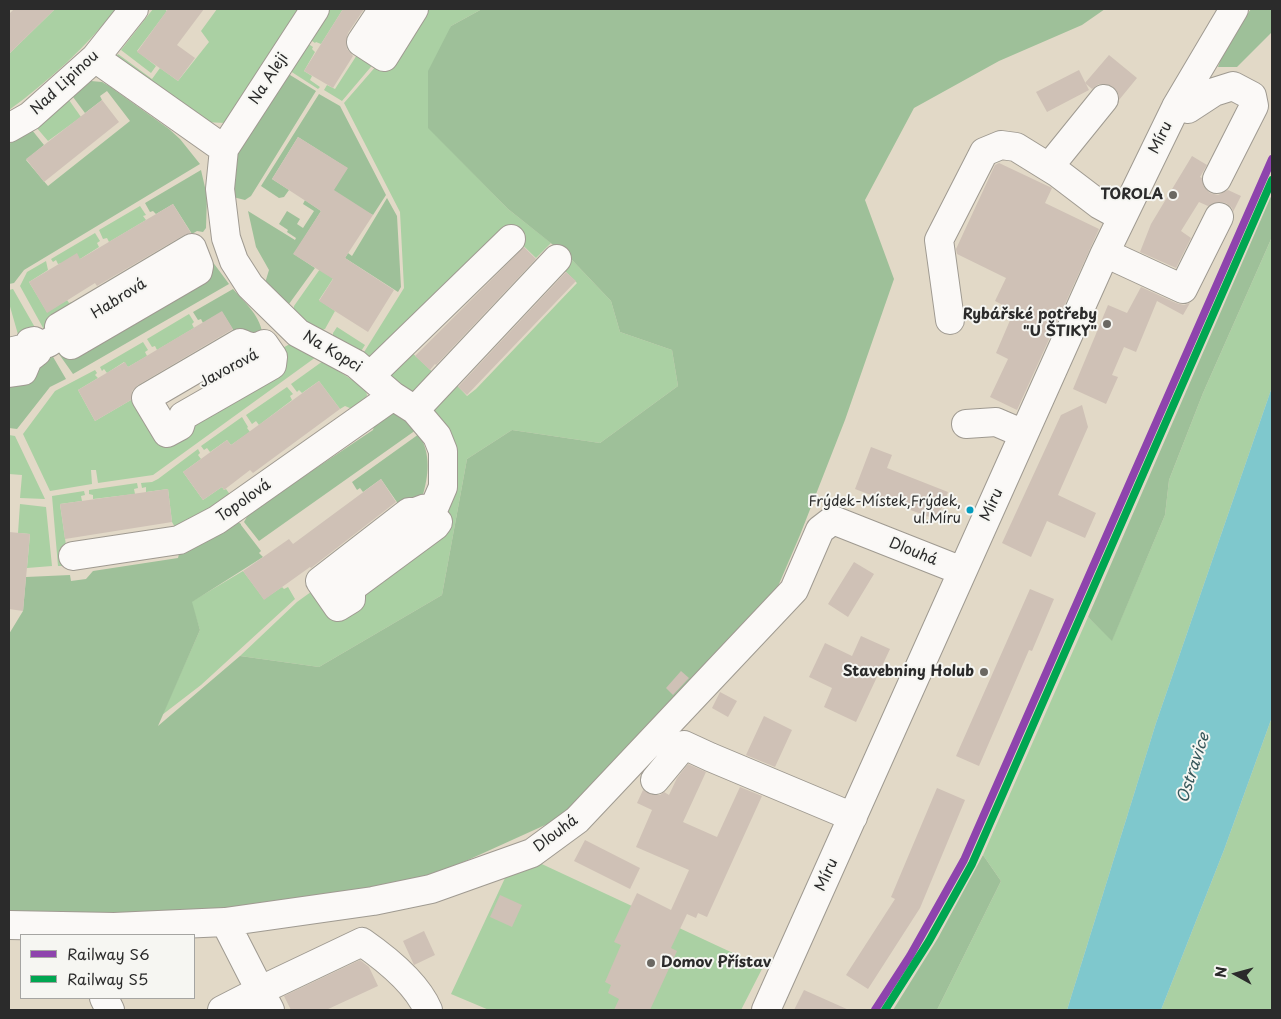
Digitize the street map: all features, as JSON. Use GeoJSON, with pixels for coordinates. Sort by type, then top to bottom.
{"type":"FeatureCollection","features":[{"type":"Feature","properties":{"kind":"street","name":"Nad Lipinou"},"geometry":{"type":"LineString","coordinates":[[9,128],[30,116],[95,58],[134,9]]}},
{"type":"Feature","properties":{"kind":"street","name":"Na Aleji"},"geometry":{"type":"LineString","coordinates":[[224,149],[315,9]]}},
{"type":"Feature","properties":{"kind":"street"},"geometry":{"type":"LineString","coordinates":[[383,9],[362,42],[384,57],[414,9]]}},
{"type":"Feature","properties":{"kind":"street"},"geometry":{"type":"LineString","coordinates":[[379,52],[406,9]]}},
{"type":"Feature","properties":{"kind":"street","name":"Míru"},"geometry":{"type":"LineString","coordinates":[[766,1010],[1105,253],[1176,107],[1234,9]]}},
{"type":"Feature","properties":{"kind":"street"},"geometry":{"type":"LineString","coordinates":[[95,58],[224,149]]}},
{"type":"Feature","properties":{"kind":"street"},"geometry":{"type":"LineString","coordinates":[[1176,107],[1188,109],[1214,92],[1233,86],[1252,96],[1254,106],[1217,179]]}},
{"type":"Feature","properties":{"kind":"street"},"geometry":{"type":"LineString","coordinates":[[1049,167],[1104,99]]}},
{"type":"Feature","properties":{"kind":"street"},"geometry":{"type":"LineString","coordinates":[[950,320],[939,240],[984,152],[1002,145],[1016,147],[1049,167],[1100,206],[1122,217]]}},
{"type":"Feature","properties":{"kind":"street","name":"Na Kopci"},"geometry":{"type":"LineString","coordinates":[[224,149],[220,189],[226,238],[234,262],[250,286],[298,333],[356,364],[404,403],[437,436],[443,451],[443,488],[431,516],[420,520],[408,519],[324,582]]}},
{"type":"Feature","properties":{"kind":"street"},"geometry":{"type":"LineString","coordinates":[[1105,253],[1183,288],[1219,217]]}},
{"type":"Feature","properties":{"kind":"street","name":"Habrová"},"geometry":{"type":"LineString","coordinates":[[9,352],[22,346],[48,343],[194,252],[226,238]]}},
{"type":"Feature","properties":{"kind":"street"},"geometry":{"type":"LineString","coordinates":[[370,376],[511,240]]}},
{"type":"Feature","properties":{"kind":"street","name":"Topolová"},"geometry":{"type":"LineString","coordinates":[[77,572],[179,540],[189,535],[217,520],[368,414],[404,403],[557,259]]}},
{"type":"Feature","properties":{"kind":"street","name":"Javorová"},"geometry":{"type":"LineString","coordinates":[[160,405],[298,333]]}},
{"type":"Feature","properties":{"kind":"street"},"geometry":{"type":"LineString","coordinates":[[9,374],[23,371],[28,359],[37,352],[22,346]]}},
{"type":"Feature","properties":{"kind":"street"},"geometry":{"type":"LineString","coordinates":[[966,424],[996,422],[1024,434]]}},
{"type":"Feature","properties":{"kind":"street","name":"Dlouhá"},"geometry":{"type":"LineString","coordinates":[[9,925],[114,927],[225,922],[373,901],[432,889],[532,853],[577,820],[794,590],[820,530],[832,520],[962,572]]}},
{"type":"Feature","properties":{"kind":"street"},"geometry":{"type":"LineString","coordinates":[[655,780],[684,745],[853,817]]}},
{"type":"Feature","properties":{"kind":"street"},"geometry":{"type":"LineString","coordinates":[[225,922],[265,1000]]}},
{"type":"Feature","properties":{"kind":"street"},"geometry":{"type":"LineString","coordinates":[[222,1010],[265,1000],[362,942],[389,961],[424,1000],[428,1010]]}},
{"type":"Feature","properties":{"kind":"green space"},"geometry":{"type":"Polygon","coordinates":[[[55,9],[116,9],[66,63],[9,110],[9,54],[55,9]]]}},
{"type":"Feature","properties":{"kind":"green space"},"geometry":{"type":"Polygon","coordinates":[[[153,9],[164,9],[167,11],[137,51],[156,66],[151,73],[121,50],[153,9]]]}},
{"type":"Feature","properties":{"kind":"green space"},"geometry":{"type":"Polygon","coordinates":[[[217,9],[308,9],[225,123],[204,122],[116,57],[118,54],[152,79],[160,68],[178,81],[209,42],[201,31],[217,9]]]}},
{"type":"Feature","properties":{"kind":"green space"},"geometry":{"type":"Polygon","coordinates":[[[320,9],[343,9],[321,44],[315,43],[303,35],[320,9]]]}},
{"type":"Feature","properties":{"kind":"green space"},"geometry":{"type":"Polygon","coordinates":[[[414,9],[482,9],[451,26],[428,127],[508,209],[551,243],[536,258],[505,228],[375,367],[361,357],[404,288],[400,212],[344,103],[384,57],[414,9]]]}},
{"type":"Feature","properties":{"kind":"green space"},"geometry":{"type":"Polygon","coordinates":[[[482,9],[1105,9],[1082,25],[999,61],[914,108],[865,200],[894,279],[845,420],[800,535],[767,612],[565,816],[426,879],[241,907],[107,914],[9,915],[9,634],[23,611],[26,577],[70,575],[71,581],[86,579],[93,571],[178,558],[180,550],[235,520],[241,524],[261,551],[259,553],[263,557],[192,602],[200,630],[158,726],[240,656],[319,667],[442,595],[467,459],[512,430],[600,443],[678,386],[672,350],[620,332],[611,301],[572,260],[508,209],[428,128],[428,71],[451,26],[482,9]]]}},
{"type":"Feature","properties":{"kind":"green space"},"geometry":{"type":"Polygon","coordinates":[[[1251,9],[1272,9],[1272,32],[1237,67],[1218,67],[1227,43],[1251,9]]]}},
{"type":"Feature","properties":{"kind":"green space"},"geometry":{"type":"Polygon","coordinates":[[[301,39],[313,47],[312,49],[315,52],[304,71],[312,76],[310,80],[320,87],[318,89],[284,67],[301,39]]]}},
{"type":"Feature","properties":{"kind":"green space"},"geometry":{"type":"Polygon","coordinates":[[[364,44],[381,55],[342,101],[324,90],[327,85],[335,89],[364,44]]]}},
{"type":"Feature","properties":{"kind":"green space"},"geometry":{"type":"Polygon","coordinates":[[[282,70],[316,91],[251,196],[245,200],[233,197],[228,170],[282,70]]]}},
{"type":"Feature","properties":{"kind":"green space"},"geometry":{"type":"Polygon","coordinates":[[[91,81],[102,82],[109,86],[169,129],[180,139],[200,164],[24,270],[14,283],[9,284],[9,144],[32,130],[44,145],[26,160],[48,186],[130,121],[107,91],[100,96],[102,100],[85,113],[73,97],[91,81]]]}},
{"type":"Feature","properties":{"kind":"green space"},"geometry":{"type":"Polygon","coordinates":[[[319,94],[340,106],[386,195],[373,215],[330,195],[347,168],[298,137],[272,179],[289,190],[284,197],[279,198],[261,186],[319,94]]]}},
{"type":"Feature","properties":{"kind":"green space"},"geometry":{"type":"Polygon","coordinates":[[[69,100],[81,117],[48,141],[36,127],[69,100]]]}},
{"type":"Feature","properties":{"kind":"green space"},"geometry":{"type":"Polygon","coordinates":[[[201,170],[207,196],[206,228],[203,232],[197,231],[192,234],[173,204],[156,214],[153,211],[150,212],[145,203],[201,170]]]}},
{"type":"Feature","properties":{"kind":"green space"},"geometry":{"type":"Polygon","coordinates":[[[1272,194],[1272,237],[1203,393],[1169,480],[1165,515],[1112,641],[1088,617],[1272,194]]]}},
{"type":"Feature","properties":{"kind":"green space"},"geometry":{"type":"Polygon","coordinates":[[[387,198],[397,216],[401,287],[398,292],[345,258],[348,253],[352,256],[387,198]]]}},
{"type":"Feature","properties":{"kind":"green space"},"geometry":{"type":"Polygon","coordinates":[[[305,200],[321,211],[294,254],[315,268],[289,304],[282,306],[265,283],[269,270],[256,247],[248,211],[295,240],[296,238],[287,232],[288,230],[279,224],[287,211],[300,219],[297,224],[303,228],[314,211],[303,204],[305,200]]]}},
{"type":"Feature","properties":{"kind":"green space"},"geometry":{"type":"Polygon","coordinates":[[[140,206],[146,215],[143,216],[146,220],[109,242],[107,238],[103,239],[99,230],[140,206]]]}},
{"type":"Feature","properties":{"kind":"green space"},"geometry":{"type":"Polygon","coordinates":[[[95,233],[100,241],[97,243],[99,247],[80,259],[58,264],[56,260],[53,262],[51,259],[95,233]]]}},
{"type":"Feature","properties":{"kind":"green space"},"geometry":{"type":"Polygon","coordinates":[[[1272,237],[1272,387],[1156,723],[1067,1010],[937,1010],[1001,881],[983,855],[1088,617],[1112,640],[1165,515],[1169,480],[1203,393],[1272,237]]]}},
{"type":"Feature","properties":{"kind":"green space"},"geometry":{"type":"Polygon","coordinates":[[[208,260],[212,261],[229,284],[73,374],[54,347],[208,260]]]}},
{"type":"Feature","properties":{"kind":"green space"},"geometry":{"type":"Polygon","coordinates":[[[572,260],[611,301],[620,332],[672,350],[678,386],[600,443],[512,430],[467,459],[442,595],[319,667],[240,656],[297,602],[322,584],[435,526],[427,406],[454,382],[467,396],[476,389],[577,283],[563,269],[572,260]]]}},
{"type":"Feature","properties":{"kind":"green space"},"geometry":{"type":"Polygon","coordinates":[[[46,261],[48,270],[29,282],[47,312],[67,300],[69,303],[72,302],[79,315],[47,335],[20,286],[27,272],[46,261]]]}},
{"type":"Feature","properties":{"kind":"green space"},"geometry":{"type":"Polygon","coordinates":[[[320,269],[336,274],[319,300],[335,311],[325,329],[319,331],[293,314],[294,306],[320,269]]]}},
{"type":"Feature","properties":{"kind":"green space"},"geometry":{"type":"Polygon","coordinates":[[[13,289],[41,338],[19,338],[9,303],[9,290],[13,289]]]}},
{"type":"Feature","properties":{"kind":"green space"},"geometry":{"type":"Polygon","coordinates":[[[233,289],[256,317],[263,337],[240,341],[222,312],[203,323],[201,319],[198,320],[193,312],[233,289]]]}},
{"type":"Feature","properties":{"kind":"green space"},"geometry":{"type":"Polygon","coordinates":[[[189,314],[194,322],[192,324],[194,328],[157,350],[155,346],[152,347],[147,339],[189,314]]]}},
{"type":"Feature","properties":{"kind":"green space"},"geometry":{"type":"Polygon","coordinates":[[[337,327],[365,345],[358,356],[333,340],[333,333],[337,327]]]}},
{"type":"Feature","properties":{"kind":"green space"},"geometry":{"type":"Polygon","coordinates":[[[143,342],[148,350],[145,352],[147,356],[128,367],[124,362],[107,373],[104,369],[102,371],[100,367],[143,342]]]}},
{"type":"Feature","properties":{"kind":"green space"},"geometry":{"type":"Polygon","coordinates":[[[297,343],[316,357],[153,475],[98,483],[96,470],[91,470],[92,484],[50,491],[23,434],[55,391],[95,370],[97,373],[95,375],[98,378],[78,390],[95,421],[143,393],[167,433],[277,351],[297,343]]]}},
{"type":"Feature","properties":{"kind":"green space"},"geometry":{"type":"Polygon","coordinates":[[[407,348],[440,379],[416,396],[382,372],[407,348]]]}},
{"type":"Feature","properties":{"kind":"green space"},"geometry":{"type":"Polygon","coordinates":[[[49,350],[66,379],[50,387],[17,429],[9,428],[9,374],[49,350]]]}},
{"type":"Feature","properties":{"kind":"green space"},"geometry":{"type":"Polygon","coordinates":[[[323,361],[366,389],[367,396],[352,409],[345,406],[340,409],[319,381],[302,393],[299,390],[297,392],[291,384],[323,361]]]}},
{"type":"Feature","properties":{"kind":"green space"},"geometry":{"type":"Polygon","coordinates":[[[287,387],[293,394],[290,396],[292,400],[259,425],[256,421],[252,424],[246,415],[287,387]]]}},
{"type":"Feature","properties":{"kind":"green space"},"geometry":{"type":"Polygon","coordinates":[[[393,410],[416,430],[259,541],[244,522],[249,513],[373,430],[375,422],[393,410]]]}},
{"type":"Feature","properties":{"kind":"green space"},"geometry":{"type":"Polygon","coordinates":[[[242,417],[250,432],[231,445],[227,440],[210,452],[207,448],[204,450],[201,446],[242,417]]]}},
{"type":"Feature","properties":{"kind":"green space"},"geometry":{"type":"Polygon","coordinates":[[[419,434],[426,449],[428,465],[422,498],[401,508],[381,479],[363,492],[360,488],[357,490],[352,482],[419,434]]]}},
{"type":"Feature","properties":{"kind":"green space"},"geometry":{"type":"Polygon","coordinates":[[[9,435],[15,436],[45,499],[20,498],[22,475],[9,474],[9,435]]]}},
{"type":"Feature","properties":{"kind":"green space"},"geometry":{"type":"Polygon","coordinates":[[[198,449],[200,453],[198,455],[201,459],[183,472],[203,500],[222,487],[224,490],[226,489],[236,503],[176,529],[172,522],[168,489],[146,492],[146,487],[142,488],[141,483],[152,482],[158,479],[198,449]]]}},
{"type":"Feature","properties":{"kind":"green space"},"geometry":{"type":"Polygon","coordinates":[[[137,483],[138,488],[134,489],[135,494],[93,499],[93,495],[89,494],[89,490],[137,483]]]}},
{"type":"Feature","properties":{"kind":"green space"},"geometry":{"type":"Polygon","coordinates":[[[84,491],[85,495],[81,496],[82,501],[60,504],[69,566],[58,566],[52,496],[84,491]]]}},
{"type":"Feature","properties":{"kind":"green space"},"geometry":{"type":"Polygon","coordinates":[[[20,504],[46,507],[52,566],[27,568],[30,534],[18,533],[20,504]]]}},
{"type":"Feature","properties":{"kind":"green space"},"geometry":{"type":"Polygon","coordinates":[[[243,571],[264,599],[282,587],[284,589],[288,587],[295,599],[201,685],[162,715],[200,630],[191,602],[243,571]]]}},
{"type":"Feature","properties":{"kind":"green space"},"geometry":{"type":"Polygon","coordinates":[[[1272,717],[1272,1010],[1161,1010],[1224,850],[1272,717]]]}},
{"type":"Feature","properties":{"kind":"green space"},"geometry":{"type":"Polygon","coordinates":[[[983,855],[1001,881],[937,1010],[893,1010],[938,938],[983,855]]]}},
{"type":"Feature","properties":{"kind":"green space"},"geometry":{"type":"Polygon","coordinates":[[[531,859],[763,967],[741,1010],[489,1010],[451,994],[512,863],[531,859]]]}},
{"type":"Feature","properties":{"kind":"water","name":"Ostravice"},"geometry":{"type":"Polygon","coordinates":[[[1272,387],[1272,717],[1224,850],[1161,1010],[1067,1010],[1156,723],[1272,387]]]}},
{"type":"Feature","properties":{"kind":"building"},"geometry":{"type":"Polygon","coordinates":[[[14,9],[55,9],[9,54],[9,14],[14,9]]]}},
{"type":"Feature","properties":{"kind":"building"},"geometry":{"type":"Polygon","coordinates":[[[168,9],[204,9],[177,45],[195,58],[178,81],[137,52],[168,9]]]}},
{"type":"Feature","properties":{"kind":"building"},"geometry":{"type":"Polygon","coordinates":[[[343,9],[364,9],[348,33],[346,41],[347,49],[353,56],[333,88],[304,71],[343,9]]]}},
{"type":"Feature","properties":{"kind":"building"},"geometry":{"type":"Polygon","coordinates":[[[1109,55],[1137,78],[1119,100],[1118,93],[1113,87],[1099,84],[1092,89],[1085,83],[1109,55]]]}},
{"type":"Feature","properties":{"kind":"building"},"geometry":{"type":"Polygon","coordinates":[[[1079,70],[1089,90],[1047,112],[1036,92],[1079,70]]]}},
{"type":"Feature","properties":{"kind":"building"},"geometry":{"type":"Polygon","coordinates":[[[102,100],[119,122],[44,182],[26,159],[102,100]]]}},
{"type":"Feature","properties":{"kind":"building"},"geometry":{"type":"Polygon","coordinates":[[[298,137],[348,168],[334,190],[373,215],[345,258],[394,290],[368,332],[319,301],[333,279],[293,254],[321,211],[272,179],[298,137]]]}},
{"type":"Feature","properties":{"kind":"building"},"geometry":{"type":"Polygon","coordinates":[[[1192,156],[1207,165],[1200,177],[1204,187],[1210,193],[1218,195],[1228,190],[1241,196],[1233,212],[1232,208],[1226,203],[1218,202],[1208,206],[1199,202],[1181,231],[1191,238],[1176,268],[1140,252],[1151,224],[1192,156]]]}},
{"type":"Feature","properties":{"kind":"building"},"geometry":{"type":"Polygon","coordinates":[[[999,163],[1052,188],[1045,203],[1099,229],[1017,410],[990,397],[1008,359],[996,353],[1014,311],[995,301],[1006,278],[957,254],[956,249],[995,165],[999,163]]]}},
{"type":"Feature","properties":{"kind":"building"},"geometry":{"type":"Polygon","coordinates":[[[173,204],[191,233],[184,235],[97,286],[95,283],[47,313],[29,282],[77,253],[80,259],[173,204]]]}},
{"type":"Feature","properties":{"kind":"building"},"geometry":{"type":"Polygon","coordinates":[[[524,247],[536,259],[430,370],[415,356],[524,247]]]}},
{"type":"Feature","properties":{"kind":"building"},"geometry":{"type":"Polygon","coordinates":[[[566,272],[576,281],[467,395],[458,387],[566,272]]]}},
{"type":"Feature","properties":{"kind":"building"},"geometry":{"type":"Polygon","coordinates":[[[1141,287],[1176,303],[1184,305],[1190,303],[1183,315],[1157,301],[1136,352],[1124,347],[1112,375],[1118,377],[1106,404],[1073,389],[1108,305],[1127,313],[1141,287]]]}},
{"type":"Feature","properties":{"kind":"building"},"geometry":{"type":"Polygon","coordinates":[[[222,311],[233,329],[138,385],[132,391],[131,400],[95,421],[78,390],[125,362],[128,367],[222,311]]]}},
{"type":"Feature","properties":{"kind":"building"},"geometry":{"type":"Polygon","coordinates":[[[319,381],[340,409],[253,473],[250,470],[224,490],[222,487],[203,500],[183,472],[227,440],[231,445],[319,381]]]}},
{"type":"Feature","properties":{"kind":"building"},"geometry":{"type":"Polygon","coordinates":[[[1082,405],[1088,427],[1058,495],[1096,513],[1085,538],[1047,521],[1031,557],[1002,543],[1061,415],[1082,405]]]}},
{"type":"Feature","properties":{"kind":"building"},"geometry":{"type":"Polygon","coordinates":[[[871,447],[892,455],[887,468],[948,492],[937,520],[855,489],[871,447]]]}},
{"type":"Feature","properties":{"kind":"building"},"geometry":{"type":"Polygon","coordinates":[[[381,479],[396,502],[311,568],[264,600],[243,571],[289,539],[293,544],[381,479]]]}},
{"type":"Feature","properties":{"kind":"building"},"geometry":{"type":"Polygon","coordinates":[[[168,489],[172,522],[65,539],[60,504],[168,489]]]}},
{"type":"Feature","properties":{"kind":"building"},"geometry":{"type":"Polygon","coordinates":[[[9,532],[30,534],[23,611],[9,609],[9,532]]]}},
{"type":"Feature","properties":{"kind":"building"},"geometry":{"type":"Polygon","coordinates":[[[854,562],[874,574],[848,617],[828,604],[854,562]]]}},
{"type":"Feature","properties":{"kind":"building"},"geometry":{"type":"Polygon","coordinates":[[[1030,589],[1054,599],[1032,651],[1029,650],[979,766],[956,756],[1030,589]]]}},
{"type":"Feature","properties":{"kind":"building"},"geometry":{"type":"Polygon","coordinates":[[[861,636],[890,649],[856,722],[824,707],[832,688],[809,677],[825,643],[852,656],[861,636]]]}},
{"type":"Feature","properties":{"kind":"building"},"geometry":{"type":"Polygon","coordinates":[[[681,671],[689,678],[673,695],[666,688],[681,671]]]}},
{"type":"Feature","properties":{"kind":"building"},"geometry":{"type":"Polygon","coordinates":[[[720,692],[737,701],[728,717],[712,708],[720,692]]]}},
{"type":"Feature","properties":{"kind":"building"},"geometry":{"type":"Polygon","coordinates":[[[764,716],[792,730],[775,767],[746,755],[764,716]]]}},
{"type":"Feature","properties":{"kind":"building"},"geometry":{"type":"Polygon","coordinates":[[[688,764],[706,772],[683,822],[717,837],[740,787],[762,796],[707,917],[698,913],[696,918],[687,914],[671,948],[677,951],[650,1010],[614,1010],[619,999],[608,993],[611,985],[605,982],[621,945],[614,942],[637,893],[671,910],[689,870],[636,847],[652,810],[637,803],[643,790],[652,795],[660,795],[664,792],[669,795],[677,778],[688,764]]]}},
{"type":"Feature","properties":{"kind":"building"},"geometry":{"type":"Polygon","coordinates":[[[937,788],[965,800],[920,908],[868,989],[846,975],[895,899],[891,897],[937,788]]]}},
{"type":"Feature","properties":{"kind":"building"},"geometry":{"type":"Polygon","coordinates":[[[585,840],[640,868],[630,889],[574,861],[585,840]]]}},
{"type":"Feature","properties":{"kind":"building"},"geometry":{"type":"Polygon","coordinates":[[[500,895],[522,905],[512,927],[490,917],[500,895]]]}},
{"type":"Feature","properties":{"kind":"building"},"geometry":{"type":"Polygon","coordinates":[[[424,931],[435,955],[414,965],[403,941],[424,931]]]}},
{"type":"Feature","properties":{"kind":"building"},"geometry":{"type":"Polygon","coordinates":[[[360,960],[369,967],[378,986],[326,1010],[291,1010],[284,996],[360,960]]]}},
{"type":"Feature","properties":{"kind":"building"},"geometry":{"type":"Polygon","coordinates":[[[804,990],[849,1010],[794,1010],[804,990]]]}},
{"type":"Feature","properties":{"kind":"rail line","name":"S6"},"geometry":{"type":"LineString","coordinates":[[875,1010],[910,956],[964,860],[1272,159]]}},
{"type":"Feature","properties":{"kind":"rail line","name":"S5"},"geometry":{"type":"LineString","coordinates":[[885,1010],[929,941],[972,864],[1272,180]]}},
{"type":"Feature","properties":{"kind":"place","name":"TOROLA"},"geometry":{"type":"Point","coordinates":[1173,195]}},
{"type":"Feature","properties":{"kind":"place","name":"Rybářské potřeby \"U ŠTIKY\""},"geometry":{"type":"Point","coordinates":[1107,324]}},
{"type":"Feature","properties":{"kind":"place","name":"Frýdek-Místek,Frýdek, ul.Míru"},"geometry":{"type":"Point","coordinates":[970,510]}},
{"type":"Feature","properties":{"kind":"place","name":"Stavebniny Holub"},"geometry":{"type":"Point","coordinates":[984,672]}},
{"type":"Feature","properties":{"kind":"place","name":"Domov Přístav"},"geometry":{"type":"Point","coordinates":[651,963]}}]}
